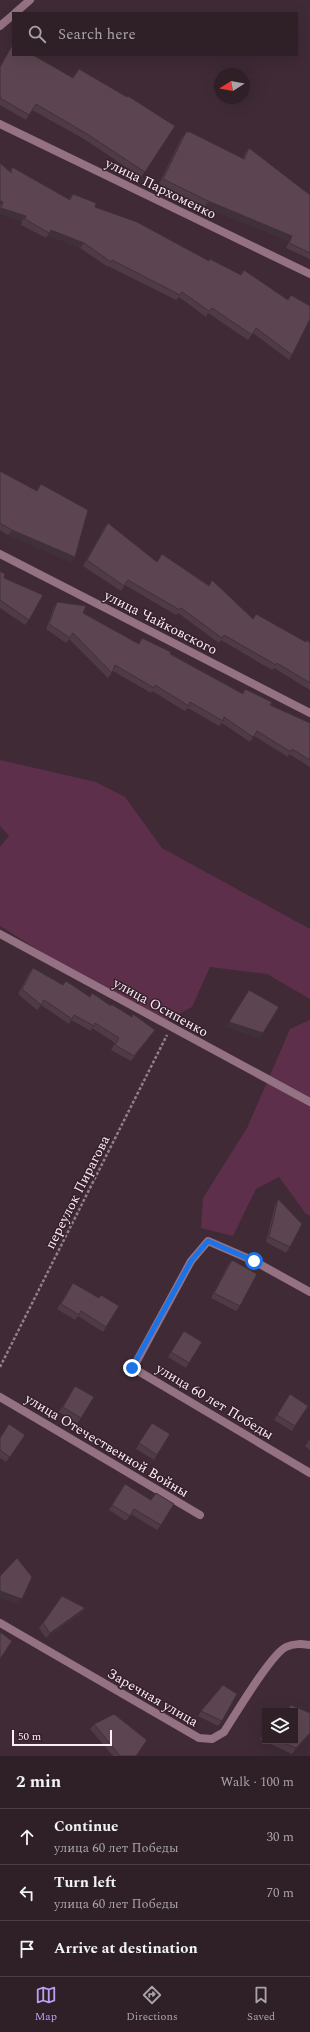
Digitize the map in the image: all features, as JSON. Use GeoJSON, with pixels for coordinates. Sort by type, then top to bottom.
{"type":"FeatureCollection","features":[{"type":"Feature","properties":{"kind":"street"},"geometry":{"type":"LineString","coordinates":[[16,12],[30,0]]}},
{"type":"Feature","properties":{"kind":"street"},"geometry":{"type":"LineString","coordinates":[[0,26],[12,16]]}},
{"type":"Feature","properties":{"kind":"street","name":"улица Пархоменко"},"geometry":{"type":"LineString","coordinates":[[0,124],[310,274]]}},
{"type":"Feature","properties":{"kind":"street","name":"улица Чайковского"},"geometry":{"type":"LineString","coordinates":[[0,554],[310,713]]}},
{"type":"Feature","properties":{"kind":"street","name":"улица Осипенко"},"geometry":{"type":"LineString","coordinates":[[0,935],[310,1102]]}},
{"type":"Feature","properties":{"kind":"street","name":"улица 60 лет Победы"},"geometry":{"type":"LineString","coordinates":[[310,1292],[254,1261],[208,1241],[191,1261],[132,1368],[310,1473]]}},
{"type":"Feature","properties":{"kind":"street","name":"улица Отечественной Войны"},"geometry":{"type":"LineString","coordinates":[[0,1396],[200,1516]]}},
{"type":"Feature","properties":{"kind":"street","name":"Заречная улица"},"geometry":{"type":"LineString","coordinates":[[0,1623],[199,1738],[212,1739],[224,1732],[272,1661],[285,1647],[300,1643],[310,1645]]}},
{"type":"Feature","properties":{"kind":"path","name":"переулок Пирагова"},"geometry":{"type":"LineString","coordinates":[[0,1367],[171,1027]]}},
{"type":"Feature","properties":{"kind":"shaded area"},"geometry":{"type":"Polygon","coordinates":[[[0,760],[96,782],[125,797],[162,848],[310,929],[310,999],[267,974],[210,967],[192,1007],[158,1025],[0,926],[0,847],[9,836],[0,826],[0,760]]]}},
{"type":"Feature","properties":{"kind":"shaded area"},"geometry":{"type":"Polygon","coordinates":[[[310,1020],[310,1216],[306,1214],[279,1177],[256,1189],[233,1236],[201,1228],[203,1198],[247,1128],[290,1029],[310,1020]]]}},
{"type":"Feature","properties":{"kind":"building"},"geometry":{"type":"Polygon","coordinates":[[[12,46],[12,56],[35,56],[73,78],[79,69],[127,97],[128,96],[175,126],[145,172],[87,134],[36,104],[29,115],[0,98],[0,67],[12,46]]]}},
{"type":"Feature","properties":{"kind":"building"},"geometry":{"type":"Polygon","coordinates":[[[186,132],[190,132],[244,159],[249,148],[310,195],[310,253],[289,243],[292,236],[208,201],[163,179],[186,132]]]}},
{"type":"Feature","properties":{"kind":"building"},"geometry":{"type":"Polygon","coordinates":[[[0,163],[11,173],[12,167],[70,200],[73,194],[96,203],[95,207],[137,222],[209,261],[210,259],[241,275],[244,270],[288,300],[291,295],[310,306],[310,319],[292,355],[256,328],[252,335],[212,308],[209,311],[182,292],[180,295],[112,260],[111,262],[84,243],[51,230],[49,233],[25,219],[26,216],[1,208],[3,202],[0,201],[0,163]]]}},
{"type":"Feature","properties":{"kind":"building"},"geometry":{"type":"Polygon","coordinates":[[[0,471],[37,491],[41,484],[88,510],[75,557],[12,530],[0,523],[0,471]]]}},
{"type":"Feature","properties":{"kind":"building"},"geometry":{"type":"Polygon","coordinates":[[[108,523],[157,562],[162,554],[209,586],[212,580],[253,619],[256,614],[306,642],[307,640],[310,643],[310,683],[277,663],[276,665],[224,635],[222,638],[181,608],[180,610],[128,580],[124,586],[87,560],[108,523]]]}},
{"type":"Feature","properties":{"kind":"building"},"geometry":{"type":"Polygon","coordinates":[[[0,571],[5,574],[4,578],[43,595],[29,620],[0,600],[0,571]]]}},
{"type":"Feature","properties":{"kind":"building"},"geometry":{"type":"Polygon","coordinates":[[[57,602],[86,606],[83,613],[139,644],[142,638],[171,652],[170,654],[243,694],[245,689],[272,702],[270,705],[310,723],[310,760],[292,749],[291,752],[257,731],[253,737],[224,717],[223,721],[190,702],[189,706],[155,685],[154,688],[115,665],[112,673],[73,633],[70,638],[49,624],[57,602]]]}},
{"type":"Feature","properties":{"kind":"building"},"geometry":{"type":"Polygon","coordinates":[[[33,968],[63,985],[66,981],[90,997],[92,993],[111,1006],[111,1004],[132,1017],[133,1014],[155,1030],[134,1056],[115,1045],[119,1038],[95,1023],[94,1026],[74,1015],[72,1019],[44,1000],[41,1005],[22,989],[33,968]]]}},
{"type":"Feature","properties":{"kind":"building"},"geometry":{"type":"Polygon","coordinates":[[[249,990],[279,1007],[263,1033],[229,1022],[249,990]]]}},
{"type":"Feature","properties":{"kind":"building"},"geometry":{"type":"Polygon","coordinates":[[[278,1199],[302,1224],[290,1247],[269,1237],[278,1199]]]}},
{"type":"Feature","properties":{"kind":"building"},"geometry":{"type":"Polygon","coordinates":[[[232,1260],[257,1274],[240,1306],[214,1293],[232,1260]]]}},
{"type":"Feature","properties":{"kind":"building"},"geometry":{"type":"Polygon","coordinates":[[[73,1283],[99,1298],[101,1295],[119,1306],[106,1327],[81,1311],[79,1315],[61,1304],[73,1283]]]}},
{"type":"Feature","properties":{"kind":"building"},"geometry":{"type":"Polygon","coordinates":[[[184,1331],[202,1342],[189,1363],[171,1352],[184,1331]]]}},
{"type":"Feature","properties":{"kind":"building"},"geometry":{"type":"Polygon","coordinates":[[[75,1386],[94,1397],[81,1418],[63,1407],[75,1386]]]}},
{"type":"Feature","properties":{"kind":"building"},"geometry":{"type":"Polygon","coordinates":[[[290,1394],[308,1406],[295,1426],[277,1415],[290,1394]]]}},
{"type":"Feature","properties":{"kind":"building"},"geometry":{"type":"Polygon","coordinates":[[[152,1423],[170,1434],[157,1455],[139,1443],[152,1423]]]}},
{"type":"Feature","properties":{"kind":"building"},"geometry":{"type":"Polygon","coordinates":[[[9,1424],[25,1435],[10,1457],[0,1450],[0,1438],[9,1424]]]}},
{"type":"Feature","properties":{"kind":"building"},"geometry":{"type":"Polygon","coordinates":[[[125,1484],[151,1500],[156,1493],[174,1504],[161,1525],[134,1509],[130,1516],[112,1505],[125,1484]]]}},
{"type":"Feature","properties":{"kind":"building"},"geometry":{"type":"Polygon","coordinates":[[[17,1558],[32,1577],[22,1599],[0,1591],[0,1576],[17,1558]]]}},
{"type":"Feature","properties":{"kind":"building"},"geometry":{"type":"Polygon","coordinates":[[[62,1596],[85,1608],[50,1633],[43,1623],[62,1596]]]}},
{"type":"Feature","properties":{"kind":"building"},"geometry":{"type":"Polygon","coordinates":[[[0,1632],[12,1641],[0,1659],[0,1632]]]}},
{"type":"Feature","properties":{"kind":"building"},"geometry":{"type":"Polygon","coordinates":[[[223,1685],[237,1694],[222,1721],[201,1711],[223,1685]]]}},
{"type":"Feature","properties":{"kind":"building"},"geometry":{"type":"Polygon","coordinates":[[[291,1705],[310,1713],[310,1733],[296,1748],[286,1744],[298,1744],[298,1708],[288,1708],[291,1705]]]}},
{"type":"Feature","properties":{"kind":"building"},"geometry":{"type":"Polygon","coordinates":[[[114,1714],[147,1740],[136,1756],[120,1756],[94,1724],[114,1714]]]}},
{"type":"Feature","properties":{"kind":"route"},"geometry":{"type":"LineString","coordinates":[[132,1368],[191,1261],[208,1241],[254,1261]]}}]}
